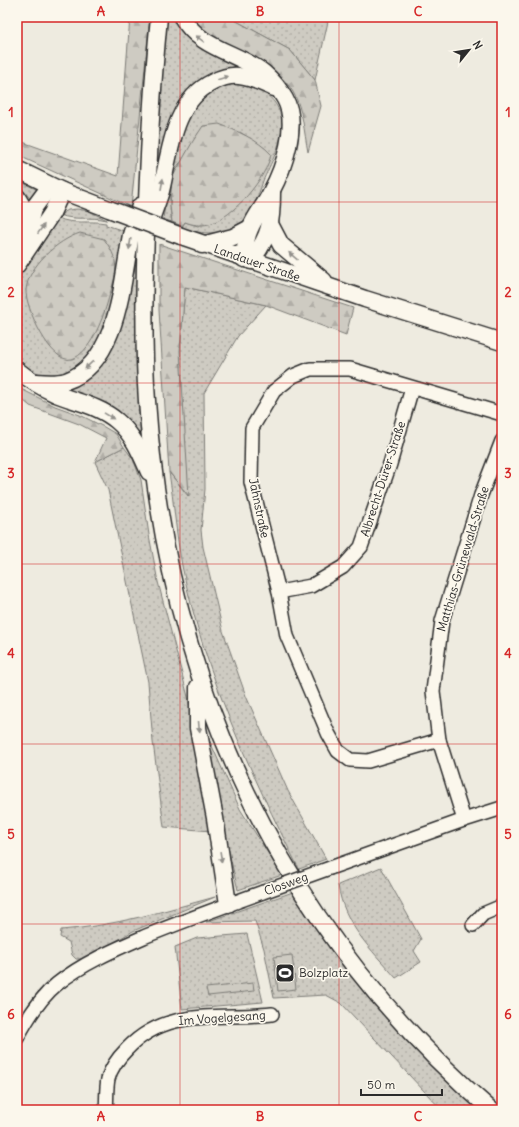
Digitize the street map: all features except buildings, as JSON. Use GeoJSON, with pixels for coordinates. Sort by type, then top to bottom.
{"type":"FeatureCollection","features":[{"type":"Feature","properties":{"kind":"main road"},"geometry":{"type":"LineString","coordinates":[[159,17],[147,179],[145,364],[147,408],[155,487],[173,584],[198,674],[216,724],[248,798],[285,866],[321,922],[356,969],[409,1031],[467,1089],[491,1110]]}},
{"type":"Feature","properties":{"kind":"main road"},"geometry":{"type":"LineString","coordinates":[[182,17],[197,37],[255,67],[265,74],[278,90],[289,109],[291,127],[286,154],[272,191],[250,228],[246,239],[248,260]]}},
{"type":"Feature","properties":{"kind":"main road"},"geometry":{"type":"LineString","coordinates":[[146,235],[161,192],[173,136],[190,100],[207,85],[227,76],[249,78],[278,90]]}},
{"type":"Feature","properties":{"kind":"main road","name":"Landauer Straße"},"geometry":{"type":"LineString","coordinates":[[17,169],[56,189],[202,244],[335,289],[502,342]]}},
{"type":"Feature","properties":{"kind":"main road"},"geometry":{"type":"LineString","coordinates":[[36,382],[55,383],[66,381],[77,375],[90,365],[106,342],[120,302],[132,235],[147,179]]}},
{"type":"Feature","properties":{"kind":"main road"},"geometry":{"type":"LineString","coordinates":[[18,263],[33,209],[56,189]]}},
{"type":"Feature","properties":{"kind":"main road"},"geometry":{"type":"LineString","coordinates":[[18,263],[52,213],[56,189]]}},
{"type":"Feature","properties":{"kind":"main road"},"geometry":{"type":"LineString","coordinates":[[248,260],[262,246],[271,226],[272,191]]}},
{"type":"Feature","properties":{"kind":"main road"},"geometry":{"type":"LineString","coordinates":[[17,197],[30,219]]}},
{"type":"Feature","properties":{"kind":"main road"},"geometry":{"type":"LineString","coordinates":[[271,226],[281,245],[335,289]]}},
{"type":"Feature","properties":{"kind":"main road"},"geometry":{"type":"LineString","coordinates":[[202,244],[233,237],[250,228]]}},
{"type":"Feature","properties":{"kind":"main road"},"geometry":{"type":"LineString","coordinates":[[17,370],[55,393],[104,412],[118,421],[131,436],[155,487]]}},
{"type":"Feature","properties":{"kind":"main road"},"geometry":{"type":"LineString","coordinates":[[198,674],[198,728],[215,818],[228,904]]}},
{"type":"Feature","properties":{"kind":"street","name":"Jahnstraße"},"geometry":{"type":"LineString","coordinates":[[439,740],[368,761],[350,760],[338,751],[328,733],[287,636],[279,592],[251,482],[252,428],[274,392],[293,376],[310,370],[350,369],[502,414]]}},
{"type":"Feature","properties":{"kind":"street","name":"Albrecht-Dürer-Straße"},"geometry":{"type":"LineString","coordinates":[[279,592],[311,586],[343,567],[361,547],[390,464],[412,388]]}},
{"type":"Feature","properties":{"kind":"street","name":"Matthias-Grünewald-Straße"},"geometry":{"type":"LineString","coordinates":[[464,820],[439,740],[433,691],[442,621],[481,494],[502,440]]}},
{"type":"Feature","properties":{"kind":"street","name":"Closweg"},"geometry":{"type":"LineString","coordinates":[[17,1038],[36,1008],[57,985],[76,972],[130,943],[193,916],[464,820],[502,808]]}},
{"type":"Feature","properties":{"kind":"street"},"geometry":{"type":"LineString","coordinates":[[473,925],[483,914],[502,906]]}},
{"type":"Feature","properties":{"kind":"street","name":"Im Vogelgesang"},"geometry":{"type":"LineString","coordinates":[[106,1110],[108,1079],[116,1060],[136,1040],[164,1023],[215,1016],[256,1016],[272,1014]]}},
{"type":"Feature","properties":{"kind":"green space"},"geometry":{"type":"Polygon","coordinates":[[[130,17],[150,17],[131,207],[17,155],[17,140],[118,176],[130,17]]]}},
{"type":"Feature","properties":{"kind":"green space"},"geometry":{"type":"Polygon","coordinates":[[[166,17],[176,17],[252,71],[205,79],[156,189],[155,148],[166,17]]]}},
{"type":"Feature","properties":{"kind":"green space"},"geometry":{"type":"Polygon","coordinates":[[[190,17],[229,17],[290,50],[315,80],[321,106],[308,152],[299,106],[293,92],[286,82],[269,69],[219,45],[190,17]]]}},
{"type":"Feature","properties":{"kind":"green space"},"geometry":{"type":"Polygon","coordinates":[[[229,17],[329,17],[315,80],[290,50],[229,17]]]}},
{"type":"Feature","properties":{"kind":"green space"},"geometry":{"type":"Polygon","coordinates":[[[243,82],[263,91],[275,103],[280,114],[282,125],[278,148],[263,181],[256,201],[246,219],[229,230],[208,233],[181,229],[185,222],[198,226],[226,212],[244,198],[251,190],[256,180],[266,149],[240,132],[183,160],[174,173],[170,189],[172,222],[163,219],[170,170],[190,110],[213,87],[243,82]]]}},
{"type":"Feature","properties":{"kind":"green space"},"geometry":{"type":"Polygon","coordinates":[[[219,124],[260,144],[271,154],[263,174],[248,195],[228,214],[218,220],[203,225],[185,222],[182,226],[172,222],[170,206],[172,178],[203,126],[219,124]]]}},
{"type":"Feature","properties":{"kind":"green space"},"geometry":{"type":"Polygon","coordinates":[[[17,180],[38,190],[32,201],[20,186],[17,187],[17,180]]]}},
{"type":"Feature","properties":{"kind":"green space"},"geometry":{"type":"Polygon","coordinates":[[[77,209],[89,211],[107,220],[95,218],[71,218],[60,215],[68,210],[77,209]]]}},
{"type":"Feature","properties":{"kind":"green space"},"geometry":{"type":"Polygon","coordinates":[[[58,218],[75,222],[106,223],[106,225],[127,232],[124,251],[102,337],[85,361],[75,369],[64,374],[53,376],[41,374],[29,368],[17,358],[17,283],[36,246],[58,218]]]}},
{"type":"Feature","properties":{"kind":"green space"},"geometry":{"type":"Polygon","coordinates":[[[80,233],[104,239],[114,256],[116,270],[107,304],[94,335],[84,350],[72,359],[64,358],[56,353],[48,344],[30,309],[26,290],[32,272],[38,263],[63,241],[80,233]]]}},
{"type":"Feature","properties":{"kind":"green space"},"geometry":{"type":"Polygon","coordinates":[[[138,243],[137,314],[144,448],[60,390],[91,371],[138,243]]]}},
{"type":"Feature","properties":{"kind":"green space"},"geometry":{"type":"Polygon","coordinates":[[[159,244],[353,308],[346,335],[266,305],[185,287],[180,351],[189,496],[169,472],[159,310],[159,244]]]}},
{"type":"Feature","properties":{"kind":"green space"},"geometry":{"type":"Polygon","coordinates":[[[185,287],[266,305],[238,336],[204,393],[205,489],[201,530],[203,547],[223,631],[246,696],[288,791],[326,859],[299,869],[263,795],[230,721],[203,645],[182,566],[169,472],[188,496],[180,351],[185,287]]]}},
{"type":"Feature","properties":{"kind":"green space"},"geometry":{"type":"Polygon","coordinates":[[[17,387],[55,406],[80,415],[104,427],[116,434],[124,447],[95,462],[106,438],[79,424],[30,406],[17,395],[17,387]]]}},
{"type":"Feature","properties":{"kind":"green space"},"geometry":{"type":"Polygon","coordinates":[[[124,447],[133,459],[141,480],[158,582],[188,697],[211,831],[164,827],[153,742],[148,682],[108,490],[95,462],[124,447]]]}},
{"type":"Feature","properties":{"kind":"green space"},"geometry":{"type":"Polygon","coordinates":[[[204,728],[240,809],[282,875],[238,890],[217,802],[204,728]]]}},
{"type":"Feature","properties":{"kind":"green space"},"geometry":{"type":"Polygon","coordinates":[[[381,867],[421,939],[414,951],[421,962],[396,978],[368,946],[352,924],[341,899],[338,885],[381,867]]]}},
{"type":"Feature","properties":{"kind":"green space"},"geometry":{"type":"Polygon","coordinates":[[[293,892],[329,945],[368,996],[408,1041],[479,1110],[442,1110],[341,1003],[326,995],[274,998],[264,949],[255,921],[206,922],[293,892]]]}},
{"type":"Feature","properties":{"kind":"green space"},"geometry":{"type":"Polygon","coordinates":[[[215,897],[133,931],[85,959],[76,959],[72,955],[69,942],[60,937],[61,930],[100,925],[158,913],[215,897]]]}},
{"type":"Feature","properties":{"kind":"green space"},"geometry":{"type":"Polygon","coordinates":[[[247,934],[263,1002],[182,1009],[175,947],[197,938],[247,934]]]}},
{"type":"Feature","properties":{"kind":"green space","name":"Bolzplatz"},"geometry":{"type":"Polygon","coordinates":[[[292,955],[296,989],[278,991],[274,957],[292,955]]]}},
{"type":"Feature","properties":{"kind":"green space"},"geometry":{"type":"Polygon","coordinates":[[[253,983],[254,991],[208,996],[206,988],[253,983]]]}},
{"type":"Feature","properties":{"kind":"place","name":"Bolzplatz"},"geometry":{"type":"Point","coordinates":[285,973]}}]}
